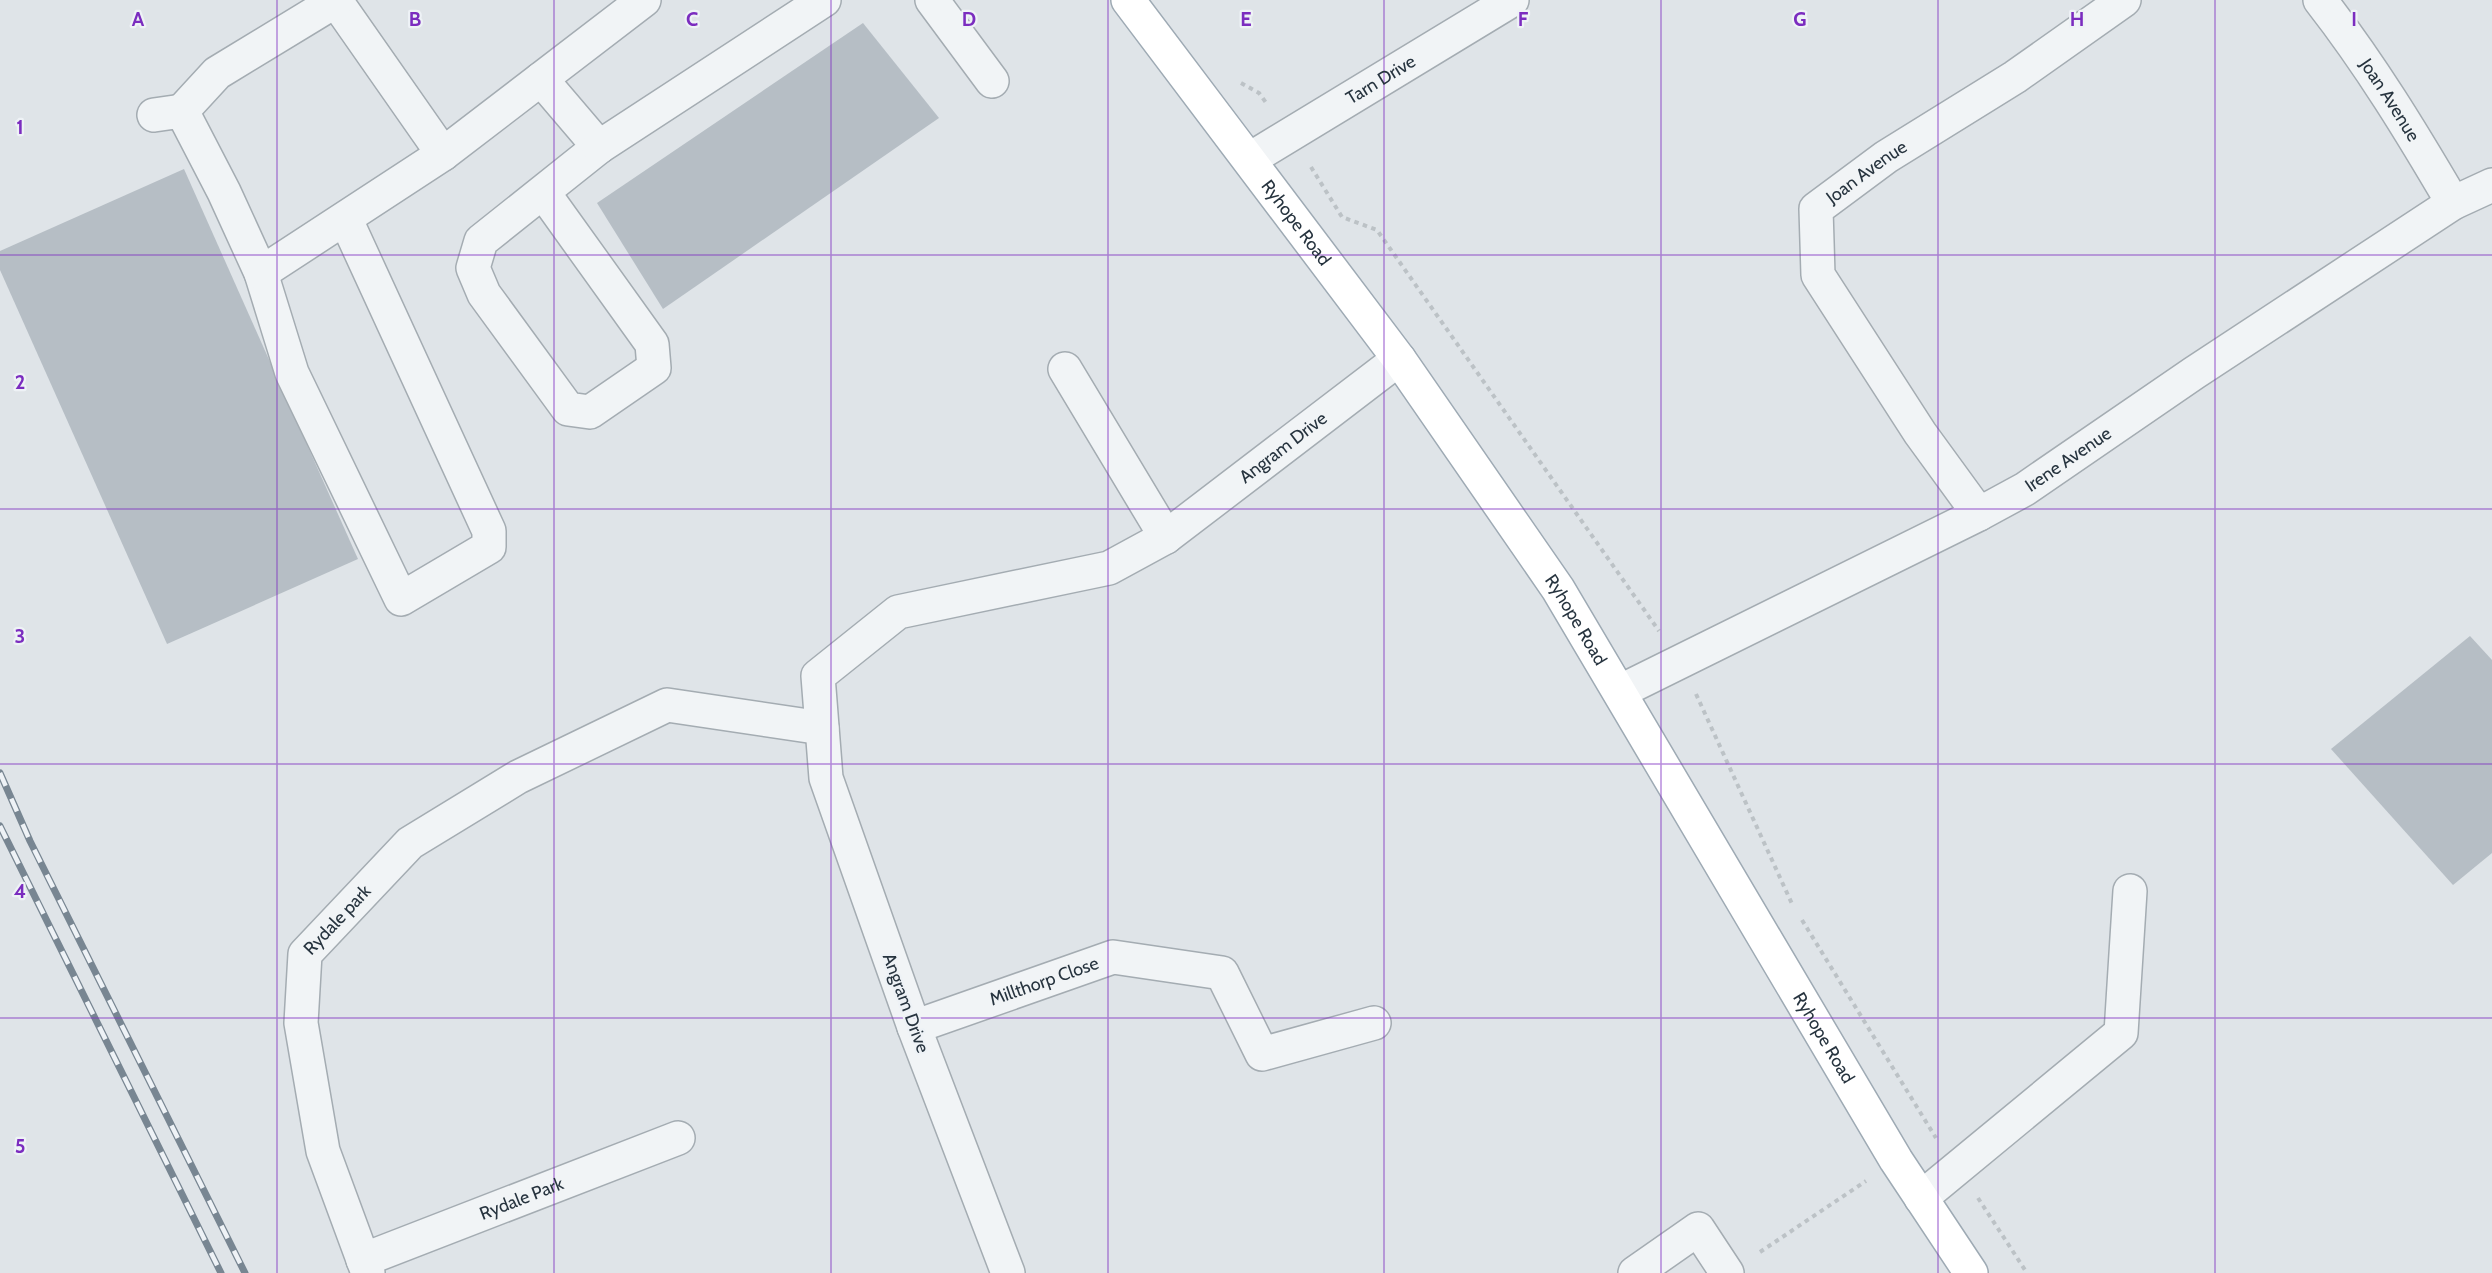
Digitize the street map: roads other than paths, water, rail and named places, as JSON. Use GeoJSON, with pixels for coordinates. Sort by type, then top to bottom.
{"type":"FeatureCollection","features":[{"type":"Feature","properties":{"kind":"main road","name":"Ryhope Road"},"geometry":{"type":"LineString","coordinates":[[1128,0],[1399,359],[1558,589],[1621,691],[1896,1160],[1971,1273]]}},
{"type":"Feature","properties":{"kind":"street"},"geometry":{"type":"LineString","coordinates":[[346,220],[489,531],[489,547],[401,599],[292,373],[261,273],[224,192],[168,113],[217,73],[337,0],[444,154]]}},
{"type":"Feature","properties":{"kind":"street"},"geometry":{"type":"LineString","coordinates":[[261,273],[346,220],[444,154],[644,0]]}},
{"type":"Feature","properties":{"kind":"street"},"geometry":{"type":"LineString","coordinates":[[543,192],[652,344],[654,368],[590,412],[568,409],[484,294],[473,268],[481,240],[599,147],[824,0]]}},
{"type":"Feature","properties":{"kind":"street"},"geometry":{"type":"LineString","coordinates":[[932,0],[992,81]]}},
{"type":"Feature","properties":{"kind":"street","name":"Joan Avenue"},"geometry":{"type":"LineString","coordinates":[[1979,514],[1920,433],[1818,274],[1816,209],[1886,157],[2014,77],[2124,0]]}},
{"type":"Feature","properties":{"kind":"street","name":"Joan Avenue"},"geometry":{"type":"LineString","coordinates":[[2320,0],[2352,41],[2401,116],[2453,203]]}},
{"type":"Feature","properties":{"kind":"street","name":"Tarn Drive"},"geometry":{"type":"LineString","coordinates":[[1250,159],[1506,2]]}},
{"type":"Feature","properties":{"kind":"street"},"geometry":{"type":"LineString","coordinates":[[541,79],[599,147]]}},
{"type":"Feature","properties":{"kind":"street","name":"Irene Avenue"},"geometry":{"type":"LineString","coordinates":[[1621,691],[2025,489],[2194,373],[2453,203],[2492,185]]}},
{"type":"Feature","properties":{"kind":"street","name":"Angram Drive"},"geometry":{"type":"LineString","coordinates":[[1008,1273],[914,1028],[826,778],[818,676],[898,612],[1109,568],[1166,537],[1399,359]]}},
{"type":"Feature","properties":{"kind":"street"},"geometry":{"type":"LineString","coordinates":[[1065,369],[1166,537]]}},
{"type":"Feature","properties":{"kind":"street","name":"Rydale park"},"geometry":{"type":"LineString","coordinates":[[366,1267],[322,1151],[300,1023],[305,954],[410,843],[518,777],[667,705],[822,728]]}},
{"type":"Feature","properties":{"kind":"street"},"geometry":{"type":"LineString","coordinates":[[1921,1198],[2121,1033],[2130,891]]}},
{"type":"Feature","properties":{"kind":"street","name":"Millthorp Close"},"geometry":{"type":"LineString","coordinates":[[914,1028],[1113,957],[1222,973],[1262,1054],[1374,1023]]}},
{"type":"Feature","properties":{"kind":"street","name":"Rydale Park"},"geometry":{"type":"LineString","coordinates":[[366,1267],[678,1138]]}},
{"type":"Feature","properties":{"kind":"street"},"geometry":{"type":"LineString","coordinates":[[1635,1273],[1698,1229],[1740,1265]]}},
{"type":"Feature","properties":{"kind":"railway"},"geometry":{"type":"LineString","coordinates":[[0,773],[30,841],[245,1273]]}},
{"type":"Feature","properties":{"kind":"railway"},"geometry":{"type":"LineString","coordinates":[[0,826],[221,1273]]}}]}
